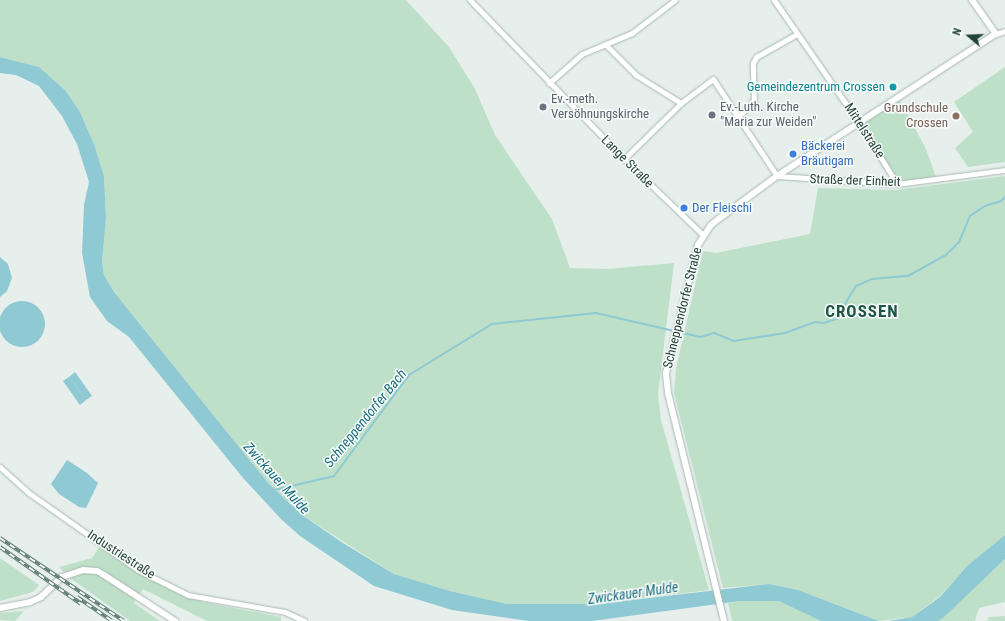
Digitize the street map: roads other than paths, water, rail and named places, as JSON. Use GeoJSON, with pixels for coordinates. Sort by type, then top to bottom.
{"type":"FeatureCollection","features":[{"type":"Feature","properties":{"kind":"street","name":"Lange Straße"},"geometry":{"type":"LineString","coordinates":[[470,0],[624,159],[704,235]]}},
{"type":"Feature","properties":{"kind":"street"},"geometry":{"type":"LineString","coordinates":[[549,83],[582,54],[632,33],[675,0]]}},
{"type":"Feature","properties":{"kind":"street","name":"Mittelstraße"},"geometry":{"type":"LineString","coordinates":[[774,0],[860,124],[897,184]]}},
{"type":"Feature","properties":{"kind":"street"},"geometry":{"type":"LineString","coordinates":[[972,0],[996,34]]}},
{"type":"Feature","properties":{"kind":"street","name":"Schneppendorfer Straße"},"geometry":{"type":"LineString","coordinates":[[724,621],[668,392],[666,373],[669,354],[698,245],[704,235],[720,218],[777,176],[860,124],[996,34],[1005,31]]}},
{"type":"Feature","properties":{"kind":"street"},"geometry":{"type":"LineString","coordinates":[[740,116],[754,100],[753,63],[756,57],[797,34]]}},
{"type":"Feature","properties":{"kind":"street"},"geometry":{"type":"LineString","coordinates":[[606,44],[636,75],[681,103]]}},
{"type":"Feature","properties":{"kind":"street"},"geometry":{"type":"LineString","coordinates":[[624,159],[681,103],[713,79],[740,116],[777,176]]}},
{"type":"Feature","properties":{"kind":"street","name":"Straße der Einheit"},"geometry":{"type":"LineString","coordinates":[[777,176],[897,184],[1005,170]]}},
{"type":"Feature","properties":{"kind":"street","name":"Industriestraße"},"geometry":{"type":"LineString","coordinates":[[0,467],[29,493],[138,570],[188,595],[285,612],[304,621]]}},
{"type":"Feature","properties":{"kind":"street"},"geometry":{"type":"LineString","coordinates":[[0,608],[30,602],[41,597],[62,577],[74,571],[90,570],[96,571],[128,588],[175,621]]}},
{"type":"Feature","properties":{"kind":"water"},"geometry":{"type":"Polygon","coordinates":[[[0,57],[39,67],[65,90],[79,110],[94,144],[104,176],[106,218],[102,262],[104,275],[114,292],[269,484],[302,515],[343,543],[394,574],[450,591],[507,604],[598,604],[769,584],[798,590],[879,621],[821,621],[779,601],[740,601],[592,621],[529,621],[452,610],[374,586],[300,536],[281,519],[243,478],[129,337],[107,321],[90,297],[82,253],[84,205],[89,182],[77,144],[62,116],[39,86],[16,75],[0,73],[0,57]]]}},
{"type":"Feature","properties":{"kind":"water"},"geometry":{"type":"Polygon","coordinates":[[[0,257],[8,264],[12,278],[7,291],[0,297],[0,257]]]}},
{"type":"Feature","properties":{"kind":"water"},"geometry":{"type":"Polygon","coordinates":[[[17,301],[27,301],[39,307],[44,315],[44,333],[39,341],[31,346],[17,347],[9,344],[2,337],[-1,329],[-1,319],[2,311],[9,304],[17,301]]]}},
{"type":"Feature","properties":{"kind":"water"},"geometry":{"type":"Polygon","coordinates":[[[75,372],[92,396],[86,400],[69,377],[75,372]]]}},
{"type":"Feature","properties":{"kind":"water"},"geometry":{"type":"Polygon","coordinates":[[[69,377],[86,400],[80,405],[63,381],[69,377]]]}},
{"type":"Feature","properties":{"kind":"water"},"geometry":{"type":"Polygon","coordinates":[[[67,460],[87,473],[98,483],[86,508],[79,507],[59,494],[51,484],[67,460]]]}},
{"type":"Feature","properties":{"kind":"water"},"geometry":{"type":"Polygon","coordinates":[[[1005,535],[1005,559],[944,617],[938,621],[888,621],[912,617],[940,597],[967,566],[1005,535]]]}},
{"type":"Feature","properties":{"kind":"waterway","name":"Schneppendorfer Bach"},"geometry":{"type":"LineString","coordinates":[[274,490],[334,476],[409,375],[492,324],[596,313],[700,337],[714,333],[734,341],[785,333],[815,322],[824,323],[836,319],[856,286],[872,279],[908,276],[946,255],[959,242],[970,216],[985,206],[1001,201],[1005,197]]}},
{"type":"Feature","properties":{"kind":"railway"},"geometry":{"type":"LineString","coordinates":[[0,538],[124,621]]}},
{"type":"Feature","properties":{"kind":"railway"},"geometry":{"type":"LineString","coordinates":[[0,547],[81,604]]}},
{"type":"Feature","properties":{"kind":"railway"},"geometry":{"type":"LineString","coordinates":[[77,597],[112,621]]}},
{"type":"Feature","properties":{"kind":"place","name":"Gemeindezentrum Crossen"},"geometry":{"type":"Point","coordinates":[893,87]}},
{"type":"Feature","properties":{"kind":"place","name":"Ev.-meth. Versöhnungskirche"},"geometry":{"type":"Point","coordinates":[543,107]}},
{"type":"Feature","properties":{"kind":"place","name":"Ev.-Luth. Kirche \"Maria zur Weiden\""},"geometry":{"type":"Point","coordinates":[712,115]}},
{"type":"Feature","properties":{"kind":"place","name":"Grundschule Crossen"},"geometry":{"type":"Point","coordinates":[956,116]}},
{"type":"Feature","properties":{"kind":"place","name":"Bäckerei Bräutigam"},"geometry":{"type":"Point","coordinates":[793,154]}},
{"type":"Feature","properties":{"kind":"place","name":"Der Fleischi"},"geometry":{"type":"Point","coordinates":[684,208]}},
{"type":"Feature","properties":{"kind":"district","name":"CROSSEN"},"geometry":{"type":"Point","coordinates":[862,312]}},
{"type":"Feature","properties":{"kind":"water label","name":"Zwickauer Mulde"},"geometry":{"type":"Point","coordinates":[277,478]}},
{"type":"Feature","properties":{"kind":"water label","name":"Zwickauer Mulde"},"geometry":{"type":"Point","coordinates":[633,593]}}]}
